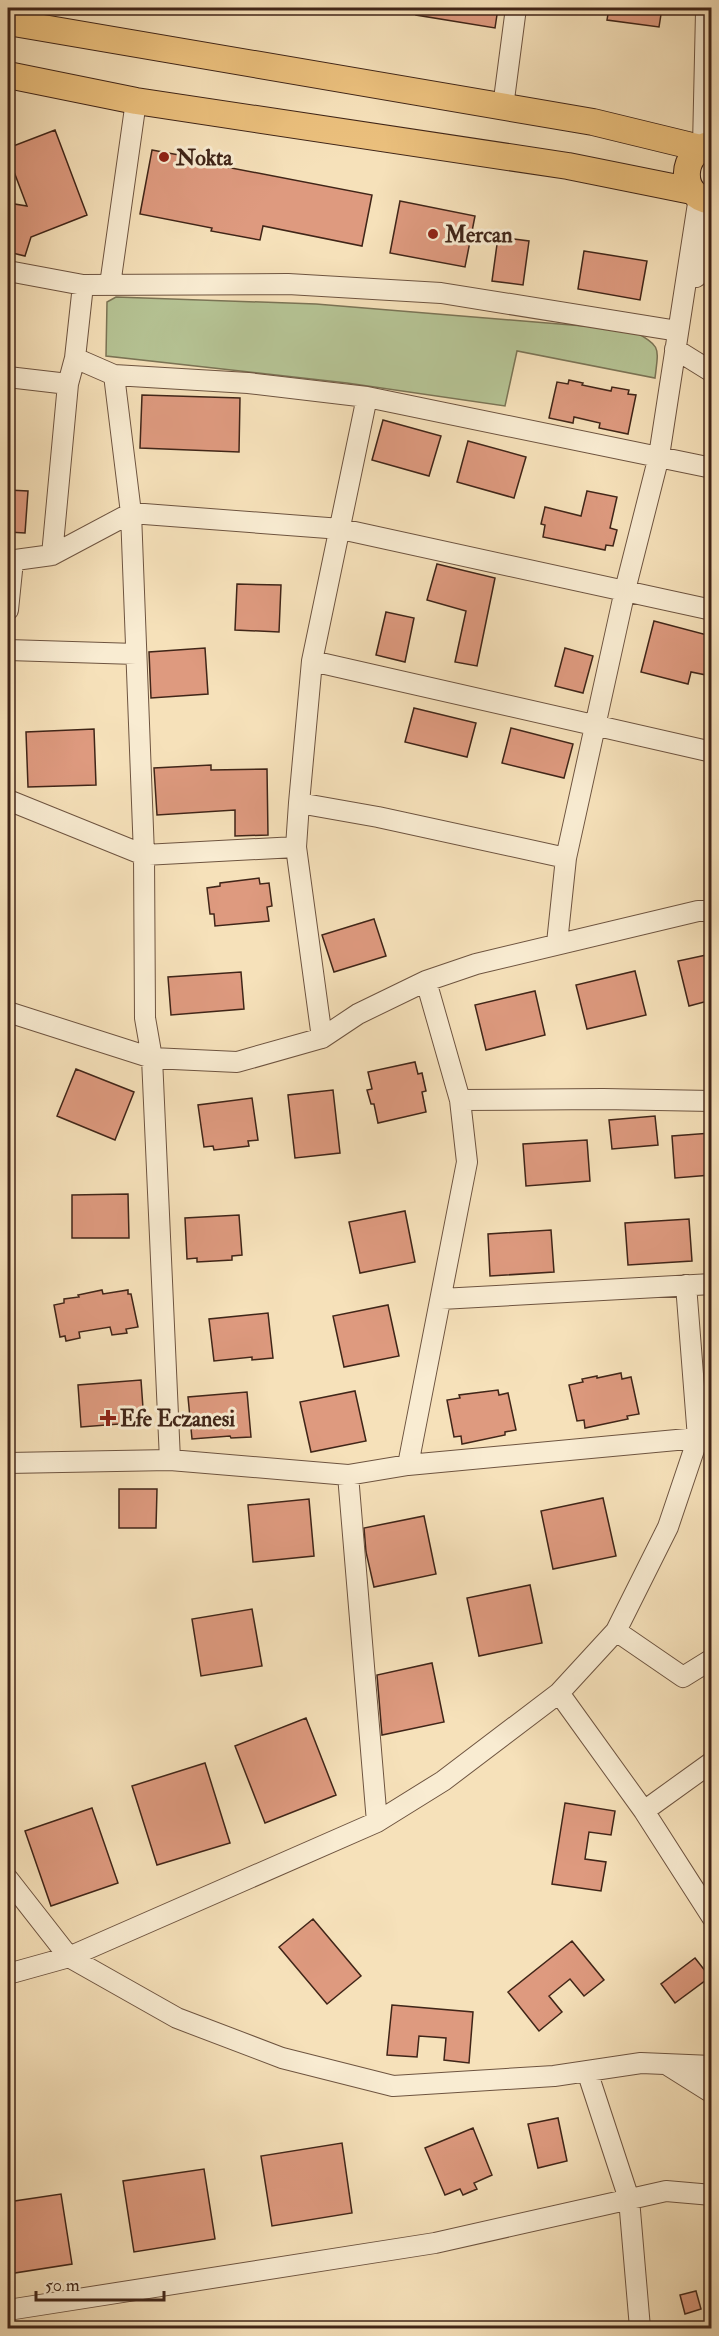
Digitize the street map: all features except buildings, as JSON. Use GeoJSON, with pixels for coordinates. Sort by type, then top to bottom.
{"type":"FeatureCollection","features":[{"type":"Feature","properties":{"kind":"main road"},"geometry":{"type":"LineString","coordinates":[[8,22],[593,123],[705,146]]}},
{"type":"Feature","properties":{"kind":"main road"},"geometry":{"type":"LineString","coordinates":[[8,75],[136,101],[568,166],[701,196]]}},
{"type":"Feature","properties":{"kind":"main road"},"geometry":{"type":"LineString","coordinates":[[701,196],[687,182],[686,173],[687,163],[692,154],[705,146]]}},
{"type":"Feature","properties":{"kind":"street"},"geometry":{"type":"LineString","coordinates":[[503,107],[516,8]]}},
{"type":"Feature","properties":{"kind":"street"},"geometry":{"type":"LineString","coordinates":[[706,10],[711,45]]}},
{"type":"Feature","properties":{"kind":"street"},"geometry":{"type":"LineString","coordinates":[[705,146],[706,10]]}},
{"type":"Feature","properties":{"kind":"street"},"geometry":{"type":"LineString","coordinates":[[110,285],[136,101]]}},
{"type":"Feature","properties":{"kind":"street"},"geometry":{"type":"LineString","coordinates":[[557,943],[566,858],[625,590],[659,456],[701,196]]}},
{"type":"Feature","properties":{"kind":"street"},"geometry":{"type":"LineString","coordinates":[[683,310],[711,236]]}},
{"type":"Feature","properties":{"kind":"street"},"geometry":{"type":"LineString","coordinates":[[8,271],[82,285],[288,284],[441,293],[677,340],[711,372]]}},
{"type":"Feature","properties":{"kind":"street"},"geometry":{"type":"LineString","coordinates":[[51,555],[68,384],[75,358],[82,285]]}},
{"type":"Feature","properties":{"kind":"street"},"geometry":{"type":"LineString","coordinates":[[75,358],[114,375],[249,383],[367,397],[711,468]]}},
{"type":"Feature","properties":{"kind":"street"},"geometry":{"type":"LineString","coordinates":[[114,375],[131,513],[144,855],[145,1018],[153,1058],[170,1460]]}},
{"type":"Feature","properties":{"kind":"street"},"geometry":{"type":"LineString","coordinates":[[8,377],[68,384]]}},
{"type":"Feature","properties":{"kind":"street"},"geometry":{"type":"LineString","coordinates":[[322,1038],[296,846],[299,803],[312,662],[367,397]]}},
{"type":"Feature","properties":{"kind":"street"},"geometry":{"type":"LineString","coordinates":[[8,610],[10,561],[51,555],[131,513],[340,529],[711,610]]}},
{"type":"Feature","properties":{"kind":"street"},"geometry":{"type":"LineString","coordinates":[[8,650],[135,654]]}},
{"type":"Feature","properties":{"kind":"street"},"geometry":{"type":"LineString","coordinates":[[312,662],[711,752]]}},
{"type":"Feature","properties":{"kind":"street"},"geometry":{"type":"LineString","coordinates":[[8,800],[144,855],[296,846]]}},
{"type":"Feature","properties":{"kind":"street"},"geometry":{"type":"LineString","coordinates":[[299,803],[378,817],[566,858]]}},
{"type":"Feature","properties":{"kind":"street"},"geometry":{"type":"LineString","coordinates":[[8,1012],[153,1058],[237,1062],[322,1038],[358,1014],[426,981],[476,964],[698,911],[711,911]]}},
{"type":"Feature","properties":{"kind":"street"},"geometry":{"type":"LineString","coordinates":[[408,1465],[467,1162],[460,1100],[426,981]]}},
{"type":"Feature","properties":{"kind":"street"},"geometry":{"type":"LineString","coordinates":[[460,1100],[711,1101]]}},
{"type":"Feature","properties":{"kind":"street"},"geometry":{"type":"LineString","coordinates":[[441,1299],[711,1284]]}},
{"type":"Feature","properties":{"kind":"street"},"geometry":{"type":"LineString","coordinates":[[8,1974],[69,1957],[377,1822],[443,1781],[560,1694],[616,1631],[668,1527],[698,1438],[686,1285]]}},
{"type":"Feature","properties":{"kind":"street"},"geometry":{"type":"LineString","coordinates":[[8,1463],[170,1460],[348,1475],[408,1465],[698,1438]]}},
{"type":"Feature","properties":{"kind":"street"},"geometry":{"type":"LineString","coordinates":[[348,1475],[377,1822]]}},
{"type":"Feature","properties":{"kind":"street"},"geometry":{"type":"LineString","coordinates":[[616,1631],[683,1677],[711,1659]]}},
{"type":"Feature","properties":{"kind":"street"},"geometry":{"type":"LineString","coordinates":[[560,1694],[644,1811],[711,1917]]}},
{"type":"Feature","properties":{"kind":"street"},"geometry":{"type":"LineString","coordinates":[[644,1811],[711,1762]]}},
{"type":"Feature","properties":{"kind":"street"},"geometry":{"type":"LineString","coordinates":[[8,1879],[69,1957],[177,2018],[282,2058],[393,2086],[554,2076],[641,2063],[711,2066]]}},
{"type":"Feature","properties":{"kind":"street"},"geometry":{"type":"LineString","coordinates":[[667,2064],[711,2092]]}},
{"type":"Feature","properties":{"kind":"street"},"geometry":{"type":"LineString","coordinates":[[587,2071],[629,2199],[640,2328]]}},
{"type":"Feature","properties":{"kind":"street"},"geometry":{"type":"LineString","coordinates":[[8,2310],[435,2243],[666,2191],[711,2195]]}},
{"type":"Feature","properties":{"kind":"green space"},"geometry":{"type":"Polygon","coordinates":[[[116,297],[316,304],[632,330],[656,348],[655,378],[517,351],[505,406],[347,383],[106,356],[107,302],[116,297]]]}},
{"type":"Feature","properties":{"kind":"place","name":"Nokta"},"geometry":{"type":"Point","coordinates":[164,157]}},
{"type":"Feature","properties":{"kind":"place","name":"Mercan"},"geometry":{"type":"Point","coordinates":[433,234]}},
{"type":"Feature","properties":{"kind":"place","name":"Efe Eczanesi"},"geometry":{"type":"Point","coordinates":[108,1418]}}]}
